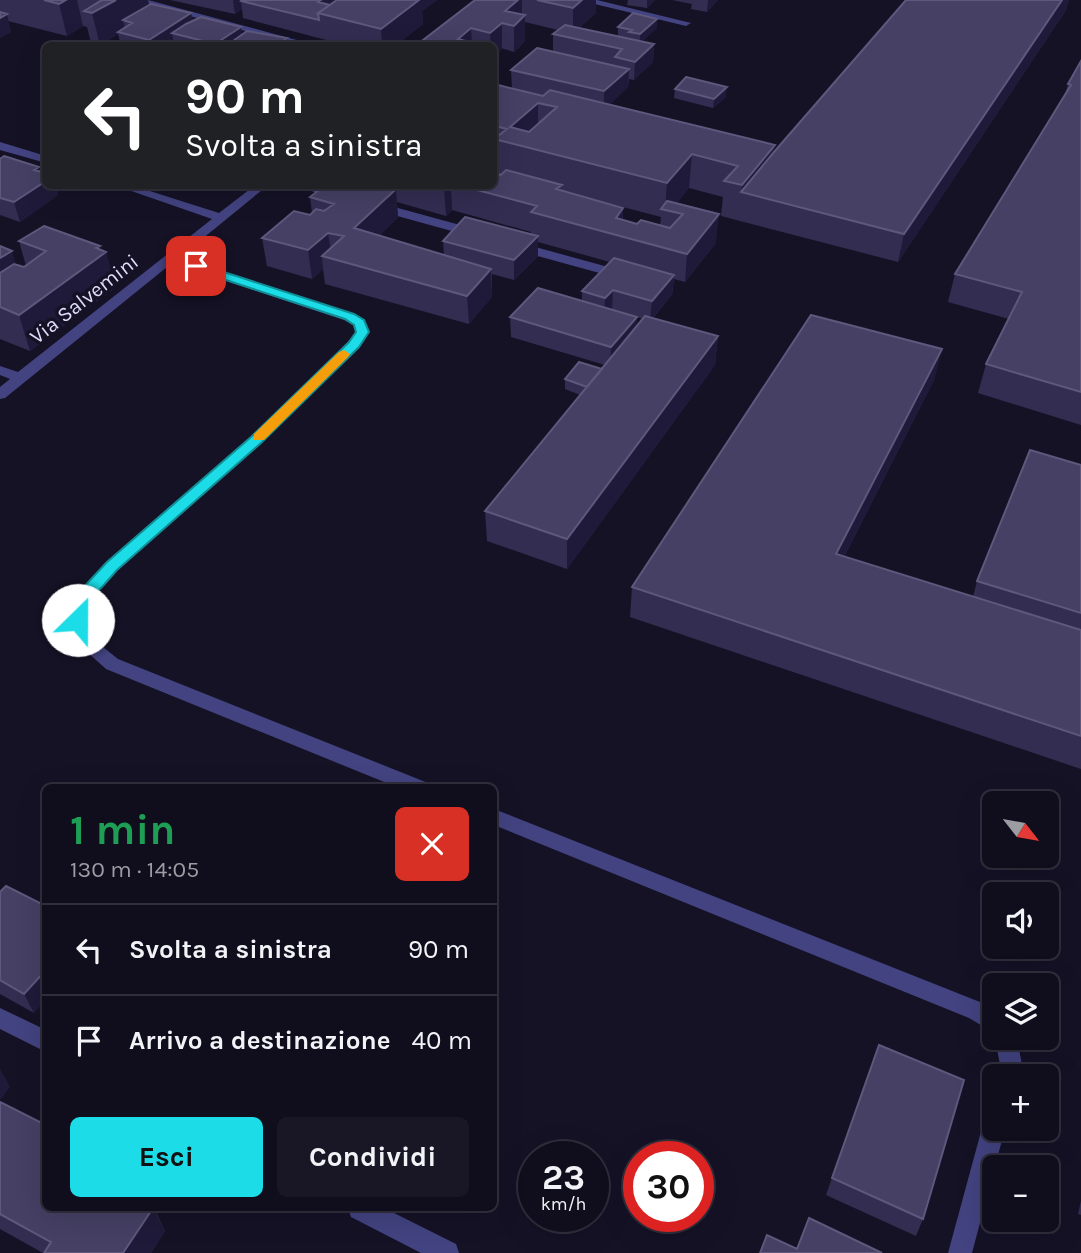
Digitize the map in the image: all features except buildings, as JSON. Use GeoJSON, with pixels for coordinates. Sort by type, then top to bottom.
{"type":"FeatureCollection","features":[{"type":"Feature","properties":{"kind":"street"},"geometry":{"type":"LineString","coordinates":[[136,0],[299,42]]}},
{"type":"Feature","properties":{"kind":"street"},"geometry":{"type":"LineString","coordinates":[[583,0],[686,23]]}},
{"type":"Feature","properties":{"kind":"street"},"geometry":{"type":"LineString","coordinates":[[0,146],[42,159]]}},
{"type":"Feature","properties":{"kind":"street"},"geometry":{"type":"LineString","coordinates":[[132,189],[222,218]]}},
{"type":"Feature","properties":{"kind":"street","name":"Via Salvemini"},"geometry":{"type":"LineString","coordinates":[[0,395],[257,189]]}},
{"type":"Feature","properties":{"kind":"street"},"geometry":{"type":"LineString","coordinates":[[313,189],[639,279]]}},
{"type":"Feature","properties":{"kind":"street"},"geometry":{"type":"LineString","coordinates":[[171,258],[349,317],[360,323],[362,332],[354,344],[256,440],[112,566],[86,595],[78,620],[85,642],[112,664],[411,784]]}},
{"type":"Feature","properties":{"kind":"street"},"geometry":{"type":"LineString","coordinates":[[0,370],[20,378]]}},
{"type":"Feature","properties":{"kind":"street"},"geometry":{"type":"LineString","coordinates":[[497,818],[982,1015]]}},
{"type":"Feature","properties":{"kind":"street"},"geometry":{"type":"LineString","coordinates":[[0,1018],[42,1040]]}},
{"type":"Feature","properties":{"kind":"street"},"geometry":{"type":"LineString","coordinates":[[960,1253],[990,1141]]}},
{"type":"Feature","properties":{"kind":"street"},"geometry":{"type":"LineString","coordinates":[[366,1211],[447,1253]]}},
{"type":"Feature","properties":{"kind":"slow traffic"},"geometry":{"type":"LineString","coordinates":[[259,437],[344,354]]}},
{"type":"Feature","properties":{"kind":"route"},"geometry":{"type":"LineString","coordinates":[[78,620],[86,595],[112,566],[256,440],[354,344],[362,332],[360,323],[349,317],[196,266]]}}]}
